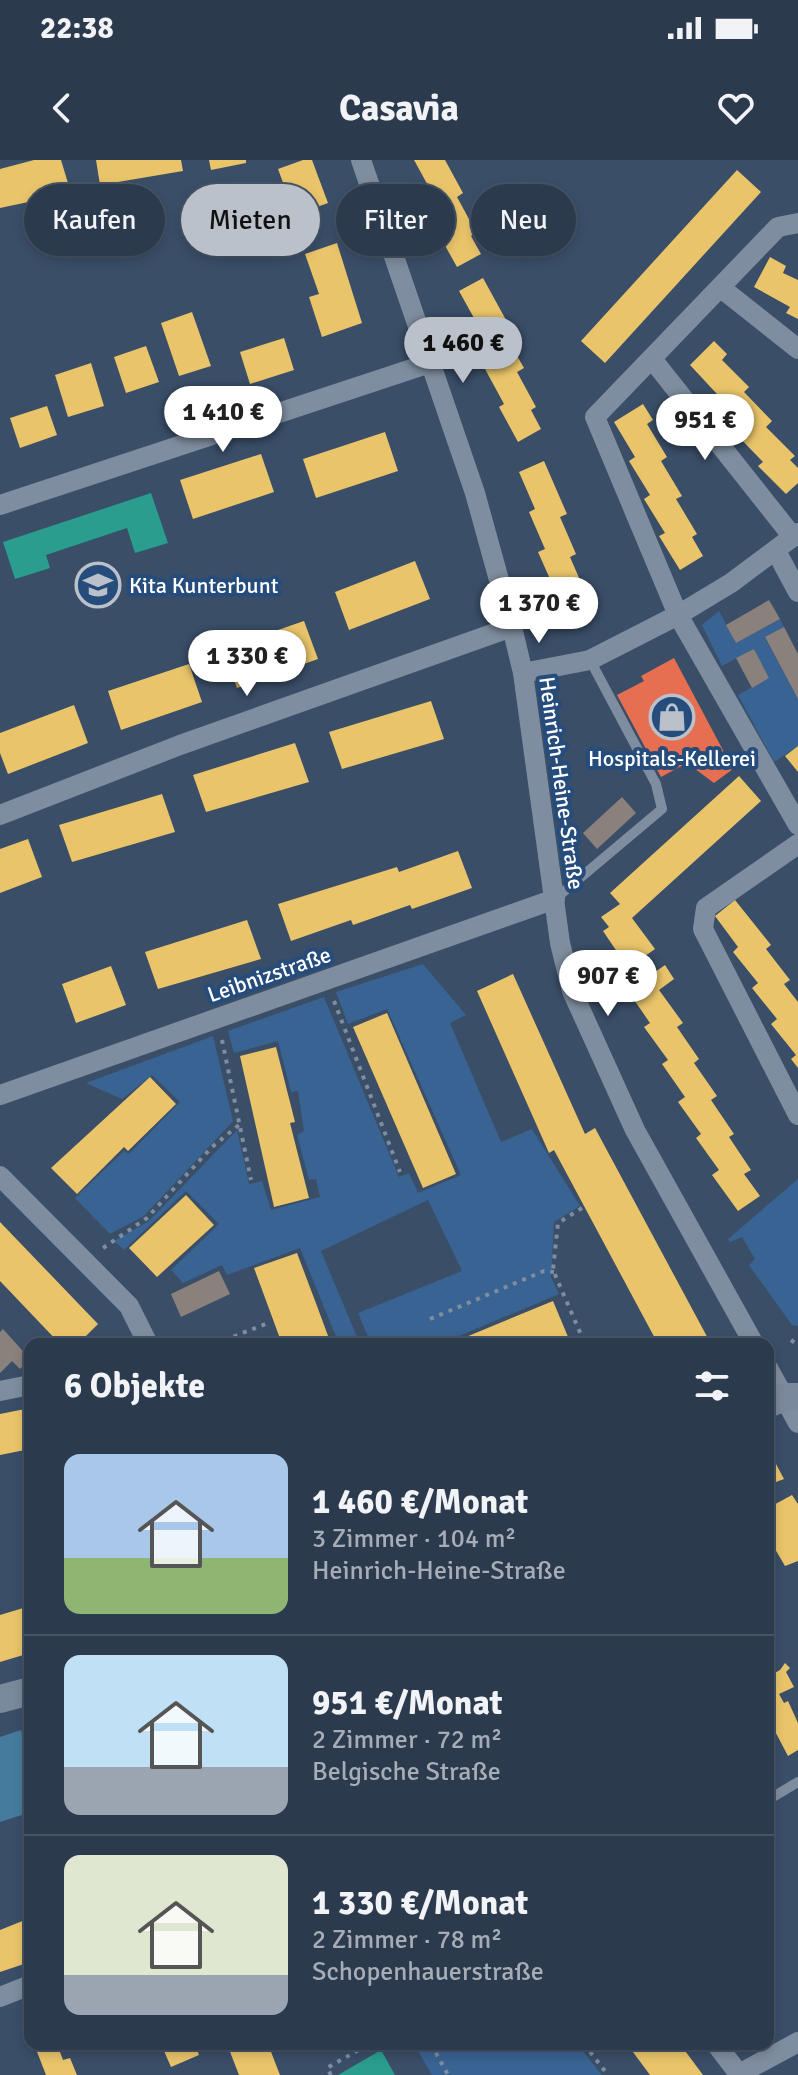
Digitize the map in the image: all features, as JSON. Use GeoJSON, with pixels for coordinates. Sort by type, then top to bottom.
{"type":"FeatureCollection","features":[{"type":"Feature","properties":{"kind":"main road"},"geometry":{"type":"LineString","coordinates":[[0,1699],[24,1693]]}},
{"type":"Feature","properties":{"kind":"street","name":"Heinrich-Heine-Straße"},"geometry":{"type":"LineString","coordinates":[[361,160],[433,362],[475,493],[512,627],[523,673],[560,943],[572,991],[635,1130],[751,1338]]}},
{"type":"Feature","properties":{"kind":"street"},"geometry":{"type":"LineString","coordinates":[[798,223],[778,227],[595,417],[678,615],[798,825]]}},
{"type":"Feature","properties":{"kind":"street"},"geometry":{"type":"LineString","coordinates":[[721,288],[798,349]]}},
{"type":"Feature","properties":{"kind":"street"},"geometry":{"type":"LineString","coordinates":[[523,673],[590,660],[678,615],[796,535],[652,359]]}},
{"type":"Feature","properties":{"kind":"street"},"geometry":{"type":"LineString","coordinates":[[0,505],[433,362]]}},
{"type":"Feature","properties":{"kind":"street"},"geometry":{"type":"LineString","coordinates":[[776,551],[798,592]]}},
{"type":"Feature","properties":{"kind":"street"},"geometry":{"type":"LineString","coordinates":[[0,815],[512,627]]}},
{"type":"Feature","properties":{"kind":"street"},"geometry":{"type":"LineString","coordinates":[[798,844],[706,908],[703,929],[798,1115]]}},
{"type":"Feature","properties":{"kind":"street","name":"Leibnizstraße"},"geometry":{"type":"LineString","coordinates":[[0,1095],[555,899]]}},
{"type":"Feature","properties":{"kind":"street"},"geometry":{"type":"LineString","coordinates":[[0,1176],[129,1306],[145,1338]]}},
{"type":"Feature","properties":{"kind":"street"},"geometry":{"type":"LineString","coordinates":[[774,1376],[787,1393],[798,1423]]}},
{"type":"Feature","properties":{"kind":"street"},"geometry":{"type":"LineString","coordinates":[[0,1391],[24,1386]]}},
{"type":"Feature","properties":{"kind":"street"},"geometry":{"type":"LineString","coordinates":[[0,1997],[24,1987]]}},
{"type":"Feature","properties":{"kind":"street"},"geometry":{"type":"LineString","coordinates":[[721,2050],[739,2074],[798,2042]]}},
{"type":"Feature","properties":{"kind":"lane"},"geometry":{"type":"LineString","coordinates":[[555,899],[662,809],[656,784],[590,660]]}},
{"type":"Feature","properties":{"kind":"lane"},"geometry":{"type":"LineString","coordinates":[[774,1796],[798,1782]]}},
{"type":"Feature","properties":{"kind":"path"},"geometry":{"type":"LineString","coordinates":[[325,980],[400,1172]]}},
{"type":"Feature","properties":{"kind":"path"},"geometry":{"type":"LineString","coordinates":[[218,1018],[251,1180]]}},
{"type":"Feature","properties":{"kind":"path"},"geometry":{"type":"LineString","coordinates":[[86,1263],[111,1240],[147,1218],[212,1147],[239,1125]]}},
{"type":"Feature","properties":{"kind":"path"},"geometry":{"type":"LineString","coordinates":[[582,1208],[558,1223],[554,1272],[582,1338]]}},
{"type":"Feature","properties":{"kind":"path"},"geometry":{"type":"LineString","coordinates":[[430,1319],[544,1271],[554,1272]]}},
{"type":"Feature","properties":{"kind":"path"},"geometry":{"type":"LineString","coordinates":[[230,1338],[268,1323]]}},
{"type":"Feature","properties":{"kind":"path"},"geometry":{"type":"LineString","coordinates":[[791,1340],[798,1345]]}},
{"type":"Feature","properties":{"kind":"path"},"geometry":{"type":"LineString","coordinates":[[331,2075],[327,2068],[358,2050]]}},
{"type":"Feature","properties":{"kind":"path"},"geometry":{"type":"LineString","coordinates":[[434,2050],[448,2075]]}},
{"type":"Feature","properties":{"kind":"path"},"geometry":{"type":"LineString","coordinates":[[589,2050],[608,2075]]}},
{"type":"Feature","properties":{"kind":"shaded area"},"geometry":{"type":"Polygon","coordinates":[[[719,611],[736,643],[780,619],[784,627],[765,638],[798,699],[798,746],[774,762],[738,695],[769,678],[754,649],[722,666],[702,625],[719,611]]]}},
{"type":"Feature","properties":{"kind":"shaded area"},"geometry":{"type":"Polygon","coordinates":[[[423,964],[466,1015],[450,1023],[501,1142],[532,1129],[580,1206],[554,1222],[551,1277],[559,1294],[454,1338],[368,1338],[358,1313],[462,1271],[428,1200],[321,1251],[357,1338],[337,1338],[300,1248],[227,1275],[222,1265],[183,1283],[171,1270],[219,1224],[186,1191],[124,1250],[114,1241],[149,1221],[237,1130],[249,1184],[262,1181],[271,1210],[320,1197],[316,1179],[309,1180],[297,1135],[304,1131],[298,1091],[291,1092],[278,1041],[234,1053],[228,1031],[324,997],[399,1177],[409,1173],[418,1193],[461,1175],[387,1009],[348,1024],[336,992],[423,964]]]}},
{"type":"Feature","properties":{"kind":"shaded area"},"geometry":{"type":"Polygon","coordinates":[[[213,1036],[233,1121],[144,1216],[110,1234],[75,1198],[124,1151],[129,1154],[180,1102],[152,1075],[122,1099],[86,1083],[213,1036]]]}},
{"type":"Feature","properties":{"kind":"shaded area"},"geometry":{"type":"Polygon","coordinates":[[[798,1179],[798,1326],[792,1325],[749,1265],[755,1259],[742,1237],[730,1242],[728,1239],[798,1179]]]}},
{"type":"Feature","properties":{"kind":"shaded area"},"geometry":{"type":"Polygon","coordinates":[[[417,2050],[582,2050],[602,2075],[432,2075],[417,2050]]]}},
{"type":"Feature","properties":{"kind":"building: Wohnen"},"geometry":{"type":"Polygon","coordinates":[[[34,160],[61,160],[68,184],[24,184],[24,203],[0,208],[0,169],[34,160]]]}},
{"type":"Feature","properties":{"kind":"building: Wohnen"},"geometry":{"type":"Polygon","coordinates":[[[96,160],[181,160],[183,171],[100,184],[96,160]]]}},
{"type":"Feature","properties":{"kind":"building: Wohnen"},"geometry":{"type":"Polygon","coordinates":[[[209,160],[246,160],[246,163],[211,170],[209,160]]]}},
{"type":"Feature","properties":{"kind":"building: Wohnen"},"geometry":{"type":"Polygon","coordinates":[[[312,160],[328,203],[320,206],[320,184],[284,184],[278,169],[312,160]]]}},
{"type":"Feature","properties":{"kind":"building: Wohnen"},"geometry":{"type":"Polygon","coordinates":[[[414,160],[445,160],[463,193],[457,197],[471,223],[471,256],[477,256],[457,267],[451,256],[455,256],[455,184],[427,184],[414,160]]]}},
{"type":"Feature","properties":{"kind":"building: Wohnen"},"geometry":{"type":"Polygon","coordinates":[[[737,170],[761,192],[605,363],[581,341],[737,170]]]}},
{"type":"Feature","properties":{"kind":"building: Wohnen"},"geometry":{"type":"Polygon","coordinates":[[[336,243],[336,256],[341,256],[362,323],[322,337],[309,297],[319,294],[306,256],[320,256],[320,249],[336,243]]]}},
{"type":"Feature","properties":{"kind":"building: Wohnen"},"geometry":{"type":"Polygon","coordinates":[[[770,257],[786,266],[783,273],[798,280],[798,319],[786,313],[790,307],[754,287],[770,257]]]}},
{"type":"Feature","properties":{"kind":"building: Wohnen"},"geometry":{"type":"Polygon","coordinates":[[[483,278],[511,329],[504,333],[524,368],[517,372],[536,407],[531,410],[541,429],[518,442],[499,407],[504,404],[485,369],[492,366],[473,330],[479,327],[459,291],[483,278]]]}},
{"type":"Feature","properties":{"kind":"building: Wohnen"},"geometry":{"type":"Polygon","coordinates":[[[192,312],[211,366],[179,376],[161,323],[192,312]]]}},
{"type":"Feature","properties":{"kind":"building: Wohnen"},"geometry":{"type":"Polygon","coordinates":[[[284,338],[294,370],[250,384],[240,352],[284,338]]]}},
{"type":"Feature","properties":{"kind":"building: Wohnen"},"geometry":{"type":"Polygon","coordinates":[[[714,341],[727,354],[722,360],[749,387],[744,392],[772,421],[766,427],[795,456],[790,460],[798,468],[798,483],[786,494],[758,466],[763,462],[735,433],[741,428],[712,399],[717,394],[690,365],[714,341]]]}},
{"type":"Feature","properties":{"kind":"building: Wohnen"},"geometry":{"type":"Polygon","coordinates":[[[146,346],[159,382],[126,393],[114,357],[146,346]]]}},
{"type":"Feature","properties":{"kind":"building: Wohnen"},"geometry":{"type":"Polygon","coordinates":[[[91,363],[104,406],[68,417],[55,375],[91,363]]]}},
{"type":"Feature","properties":{"kind":"building: Wohnen"},"geometry":{"type":"Polygon","coordinates":[[[643,404],[653,420],[647,424],[667,457],[661,461],[682,496],[676,499],[697,534],[692,537],[703,556],[680,570],[659,536],[665,533],[644,499],[650,495],[629,461],[635,457],[614,422],[643,404]]]}},
{"type":"Feature","properties":{"kind":"building: Wohnen"},"geometry":{"type":"Polygon","coordinates":[[[47,406],[57,435],[20,448],[10,418],[47,406]]]}},
{"type":"Feature","properties":{"kind":"building: Wohnen"},"geometry":{"type":"Polygon","coordinates":[[[385,432],[398,471],[316,498],[303,459],[385,432]]]}},
{"type":"Feature","properties":{"kind":"building: Wohnen"},"geometry":{"type":"Polygon","coordinates":[[[261,454],[274,492],[193,519],[180,480],[261,454]]]}},
{"type":"Feature","properties":{"kind":"building: Wohnen"},"geometry":{"type":"Polygon","coordinates":[[[544,461],[567,514],[560,517],[576,554],[570,557],[586,594],[580,597],[588,616],[564,627],[548,591],[554,588],[538,552],[545,549],[529,512],[535,509],[519,472],[544,461]]]}},
{"type":"Feature","properties":{"kind":"building: Wohnen"},"geometry":{"type":"Polygon","coordinates":[[[415,561],[430,599],[349,630],[335,592],[415,561]]]}},
{"type":"Feature","properties":{"kind":"building: Wohnen"},"geometry":{"type":"Polygon","coordinates":[[[304,621],[318,659],[237,688],[223,649],[304,621]]]}},
{"type":"Feature","properties":{"kind":"building: Wohnen"},"geometry":{"type":"Polygon","coordinates":[[[189,664],[202,702],[121,730],[108,691],[189,664]]]}},
{"type":"Feature","properties":{"kind":"building: Wohnen"},"geometry":{"type":"Polygon","coordinates":[[[431,701],[444,739],[342,769],[329,732],[431,701]]]}},
{"type":"Feature","properties":{"kind":"building: Wohnen"},"geometry":{"type":"Polygon","coordinates":[[[74,705],[88,743],[8,774],[0,753],[0,733],[74,705]]]}},
{"type":"Feature","properties":{"kind":"building: Wohnen"},"geometry":{"type":"Polygon","coordinates":[[[295,743],[309,782],[206,812],[193,775],[295,743]]]}},
{"type":"Feature","properties":{"kind":"building: Wohnen"},"geometry":{"type":"Polygon","coordinates":[[[798,746],[798,772],[785,756],[798,746]]]}},
{"type":"Feature","properties":{"kind":"building: Wohnen"},"geometry":{"type":"Polygon","coordinates":[[[739,776],[761,801],[632,918],[655,949],[628,968],[603,931],[609,927],[601,917],[620,904],[610,893],[739,776]]]}},
{"type":"Feature","properties":{"kind":"building: Wohnen"},"geometry":{"type":"Polygon","coordinates":[[[162,794],[175,832],[72,862],[59,825],[162,794]]]}},
{"type":"Feature","properties":{"kind":"building: Wohnen"},"geometry":{"type":"Polygon","coordinates":[[[28,839],[42,877],[0,893],[0,849],[28,839]]]}},
{"type":"Feature","properties":{"kind":"building: Wohnen"},"geometry":{"type":"Polygon","coordinates":[[[458,851],[472,888],[353,925],[351,920],[291,941],[278,904],[397,867],[399,872],[458,851]]]}},
{"type":"Feature","properties":{"kind":"building: Wohnen"},"geometry":{"type":"Polygon","coordinates":[[[735,900],[771,945],[766,949],[790,980],[784,984],[798,1002],[798,1068],[791,1059],[796,1055],[771,1024],[777,1019],[752,988],[758,983],[733,952],[738,947],[715,916],[735,900]]]}},
{"type":"Feature","properties":{"kind":"building: Wohnen"},"geometry":{"type":"Polygon","coordinates":[[[247,920],[261,959],[158,989],[145,952],[247,920]]]}},
{"type":"Feature","properties":{"kind":"building: Wohnen"},"geometry":{"type":"Polygon","coordinates":[[[665,965],[674,979],[659,990],[683,1023],[677,1027],[699,1059],[694,1063],[717,1096],[711,1100],[734,1134],[729,1137],[751,1170],[744,1174],[760,1196],[738,1211],[712,1175],[719,1170],[696,1138],[701,1134],[678,1102],[685,1097],[662,1064],[668,1060],[644,1027],[650,1023],[628,991],[665,965]]]}},
{"type":"Feature","properties":{"kind":"building: Wohnen"},"geometry":{"type":"Polygon","coordinates":[[[111,966],[126,1005],[76,1023],[62,984],[111,966]]]}},
{"type":"Feature","properties":{"kind":"building: Wohnen"},"geometry":{"type":"Polygon","coordinates":[[[513,974],[585,1134],[595,1128],[708,1338],[655,1338],[554,1150],[549,1153],[477,991],[513,974]]]}},
{"type":"Feature","properties":{"kind":"building: Wohnen"},"geometry":{"type":"Polygon","coordinates":[[[387,1013],[456,1174],[423,1188],[353,1027],[387,1013]]]}},
{"type":"Feature","properties":{"kind":"building: Wohnen"},"geometry":{"type":"Polygon","coordinates":[[[276,1047],[295,1122],[290,1123],[309,1198],[274,1207],[240,1056],[276,1047]]]}},
{"type":"Feature","properties":{"kind":"building: Wohnen"},"geometry":{"type":"Polygon","coordinates":[[[150,1077],[176,1104],[128,1151],[124,1147],[77,1194],[51,1168],[150,1077]]]}},
{"type":"Feature","properties":{"kind":"building: Wohnen"},"geometry":{"type":"Polygon","coordinates":[[[186,1195],[214,1225],[157,1277],[129,1248],[186,1195]]]}},
{"type":"Feature","properties":{"kind":"building: Wohnen"},"geometry":{"type":"Polygon","coordinates":[[[0,1222],[98,1324],[84,1338],[54,1338],[0,1281],[0,1222]]]}},
{"type":"Feature","properties":{"kind":"building: Wohnen"},"geometry":{"type":"Polygon","coordinates":[[[297,1253],[329,1338],[280,1338],[254,1268],[297,1253]]]}},
{"type":"Feature","properties":{"kind":"building: Wohnen"},"geometry":{"type":"Polygon","coordinates":[[[553,1301],[568,1338],[464,1338],[553,1301]]]}},
{"type":"Feature","properties":{"kind":"building: Wohnen"},"geometry":{"type":"Polygon","coordinates":[[[24,1409],[24,1450],[0,1455],[0,1414],[24,1409]]]}},
{"type":"Feature","properties":{"kind":"building: Wohnen"},"geometry":{"type":"Polygon","coordinates":[[[774,1460],[784,1479],[774,1483],[774,1460]]]}},
{"type":"Feature","properties":{"kind":"building: Wohnen"},"geometry":{"type":"Polygon","coordinates":[[[792,1495],[798,1504],[798,1561],[785,1566],[774,1547],[774,1505],[792,1495]]]}},
{"type":"Feature","properties":{"kind":"building: Wohnen"},"geometry":{"type":"Polygon","coordinates":[[[24,1608],[24,1655],[0,1662],[0,1615],[24,1608]]]}},
{"type":"Feature","properties":{"kind":"building: Wohnen"},"geometry":{"type":"Polygon","coordinates":[[[785,1663],[790,1668],[786,1672],[794,1687],[779,1694],[784,1703],[788,1701],[798,1723],[798,1750],[788,1756],[774,1729],[774,1674],[785,1663]]]}},
{"type":"Feature","properties":{"kind":"building: Wohnen"},"geometry":{"type":"Polygon","coordinates":[[[24,1920],[24,1964],[0,1972],[0,1930],[24,1920]]]}},
{"type":"Feature","properties":{"kind":"building: Wohnen"},"geometry":{"type":"Polygon","coordinates":[[[36,2050],[59,2050],[63,2060],[70,2058],[77,2075],[46,2075],[36,2050]]]}},
{"type":"Feature","properties":{"kind":"building: Wohnen"},"geometry":{"type":"Polygon","coordinates":[[[164,2050],[197,2050],[199,2055],[171,2067],[164,2050]]]}},
{"type":"Feature","properties":{"kind":"building: Wohnen"},"geometry":{"type":"Polygon","coordinates":[[[229,2050],[270,2050],[280,2075],[239,2075],[229,2050]]]}},
{"type":"Feature","properties":{"kind":"building: Wohnen"},"geometry":{"type":"Polygon","coordinates":[[[631,2050],[684,2050],[703,2075],[650,2075],[631,2050]]]}},
{"type":"Feature","properties":{"kind":"building: Handel"},"geometry":{"type":"Polygon","coordinates":[[[674,658],[733,769],[714,783],[687,763],[661,777],[617,695],[644,681],[641,676],[674,658]]]}},
{"type":"Feature","properties":{"kind":"building: Schulen"},"geometry":{"type":"Polygon","coordinates":[[[151,493],[168,543],[135,553],[127,528],[46,555],[50,568],[15,579],[3,542],[151,493]]]}},
{"type":"Feature","properties":{"kind":"building: Schulen"},"geometry":{"type":"Polygon","coordinates":[[[381,2050],[395,2075],[338,2075],[381,2050]]]}},
{"type":"Feature","properties":{"kind":"building: Öffentlich"},"geometry":{"type":"Polygon","coordinates":[[[21,1730],[24,1740],[24,1814],[0,1822],[0,1737],[21,1730]]]}},
{"type":"Feature","properties":{"kind":"building: Industrie"},"geometry":{"type":"Polygon","coordinates":[[[769,600],[780,619],[736,643],[726,625],[769,600]]]}},
{"type":"Feature","properties":{"kind":"building: Industrie"},"geometry":{"type":"Polygon","coordinates":[[[784,627],[798,654],[798,699],[765,637],[784,627]]]}},
{"type":"Feature","properties":{"kind":"building: Industrie"},"geometry":{"type":"Polygon","coordinates":[[[754,649],[769,678],[752,688],[736,658],[754,649]]]}},
{"type":"Feature","properties":{"kind":"building: Industrie"},"geometry":{"type":"Polygon","coordinates":[[[622,797],[636,813],[597,849],[583,833],[622,797]]]}},
{"type":"Feature","properties":{"kind":"building: Industrie"},"geometry":{"type":"Polygon","coordinates":[[[219,1271],[230,1294],[181,1317],[171,1294],[219,1271]]]}},
{"type":"Feature","properties":{"kind":"building: Industrie"},"geometry":{"type":"Polygon","coordinates":[[[3,1329],[24,1352],[24,1365],[20,1369],[12,1361],[0,1373],[0,1332],[3,1329]]]}},
{"type":"Feature","properties":{"kind":"place","name":"Kita Kunterbunt"},"geometry":{"type":"Point","coordinates":[98,585]}},
{"type":"Feature","properties":{"kind":"place","name":"Hospitals-Kellerei"},"geometry":{"type":"Point","coordinates":[672,717]}}]}
